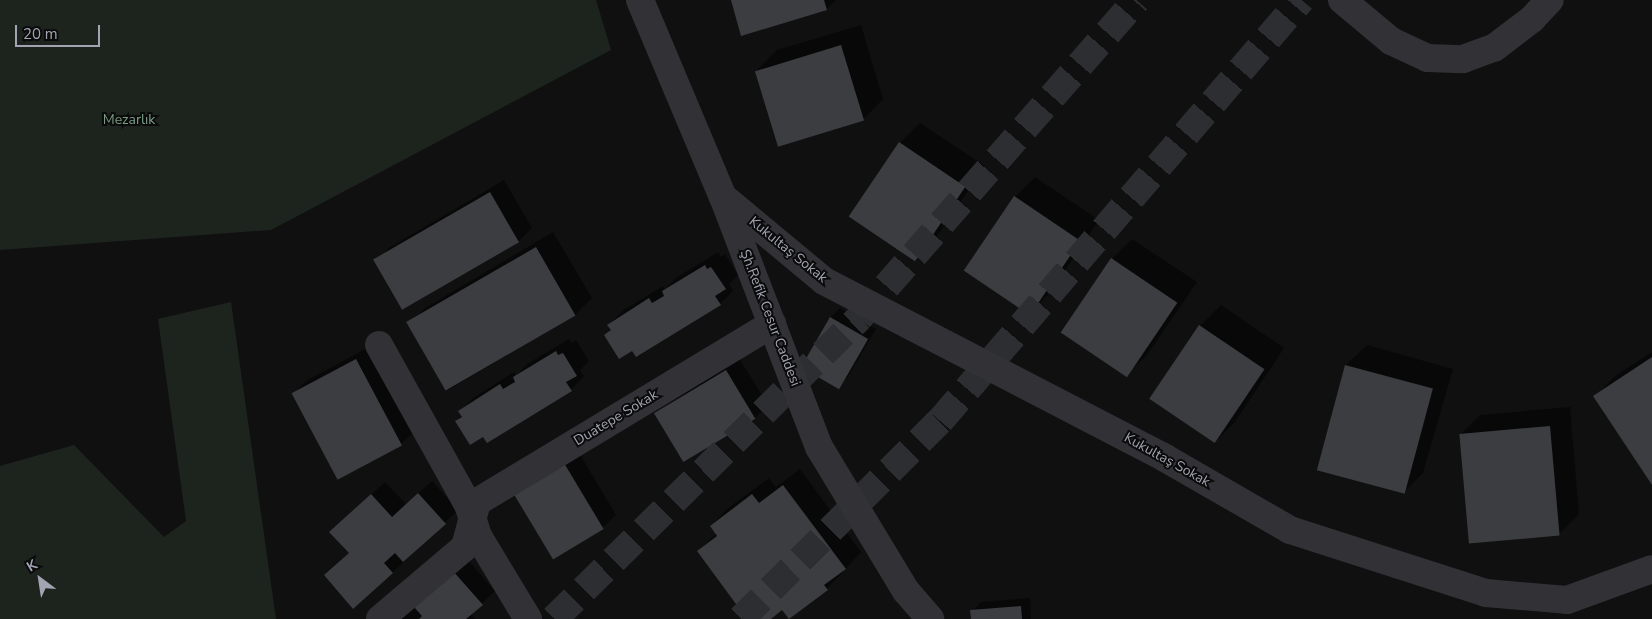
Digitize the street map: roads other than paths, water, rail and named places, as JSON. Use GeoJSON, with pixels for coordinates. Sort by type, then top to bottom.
{"type":"FeatureCollection","features":[{"type":"Feature","properties":{"kind":"street","name":"Şh.Refik Cesur Caddesi"},"geometry":{"type":"LineString","coordinates":[[640,0],[723,197],[820,447],[906,590],[930,619]]}},
{"type":"Feature","properties":{"kind":"street"},"geometry":{"type":"LineString","coordinates":[[1342,0],[1391,41],[1427,58],[1463,59],[1494,48],[1532,19],[1550,0]]}},
{"type":"Feature","properties":{"kind":"street","name":"Kukultaş Sokak"},"geometry":{"type":"LineString","coordinates":[[723,197],[824,281],[1165,458],[1290,530],[1486,593],[1567,600],[1652,569]]}},
{"type":"Feature","properties":{"kind":"street","name":"Duatepe Sokak"},"geometry":{"type":"LineString","coordinates":[[380,619],[465,547],[474,521],[477,502],[772,324]]}},
{"type":"Feature","properties":{"kind":"street"},"geometry":{"type":"LineString","coordinates":[[379,345],[469,507],[478,536],[528,619]]}},
{"type":"Feature","properties":{"kind":"tunnel"},"geometry":{"type":"LineString","coordinates":[[554,619],[859,318],[1136,0]]}},
{"type":"Feature","properties":{"kind":"tunnel"},"geometry":{"type":"LineString","coordinates":[[741,619],[940,421],[1301,0]]}},
{"type":"Feature","properties":{"kind":"park label","name":"Mezarlık"},"geometry":{"type":"Point","coordinates":[129,120]}}]}
